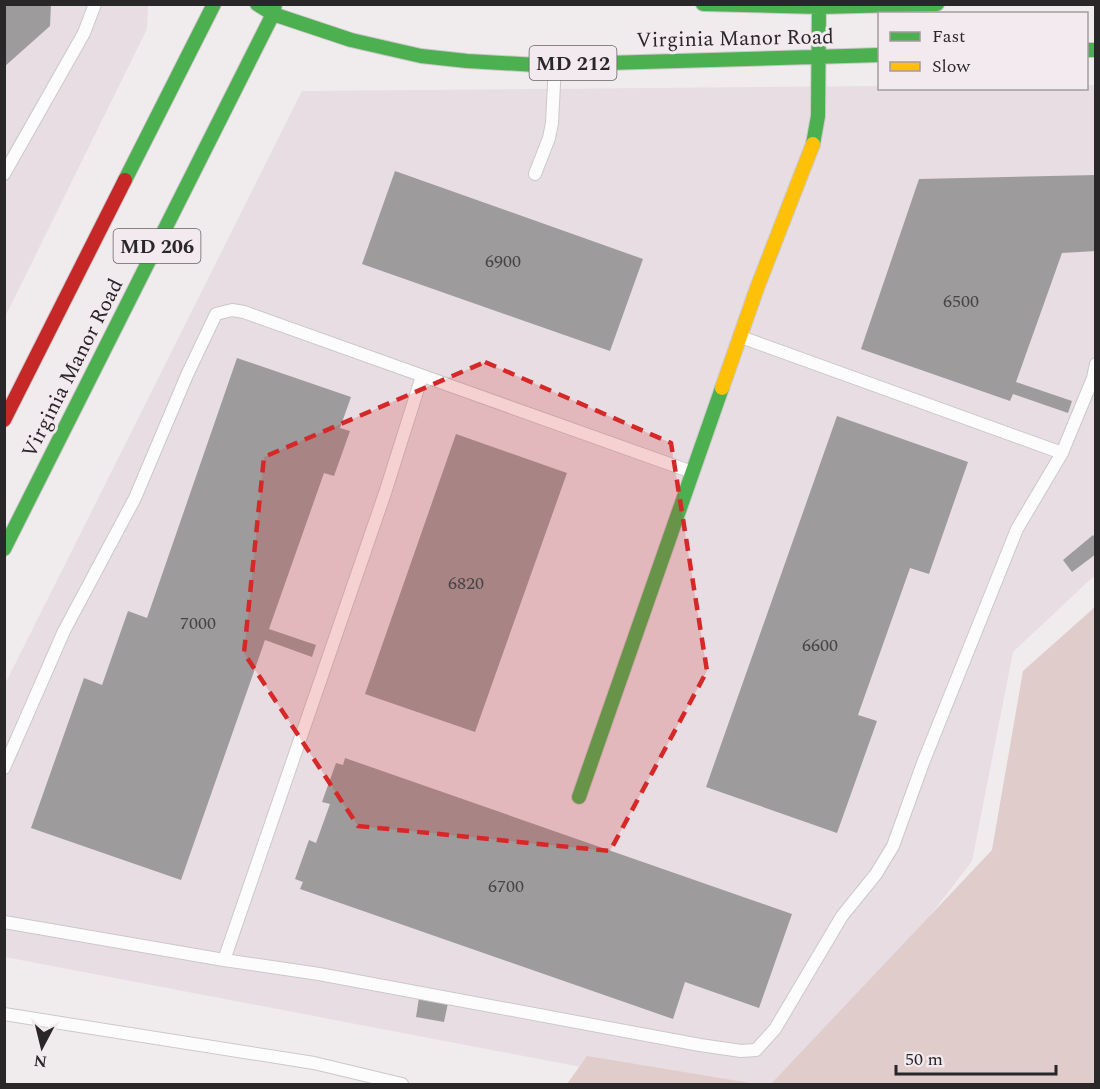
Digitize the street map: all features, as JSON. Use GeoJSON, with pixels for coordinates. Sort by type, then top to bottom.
{"type":"FeatureCollection","features":[{"type":"Feature","properties":{"kind":"main road","name":"Virginia Manor Road"},"geometry":{"type":"LineString","coordinates":[[4,420],[214,4]]}},
{"type":"Feature","properties":{"kind":"main road","name":"MD 212"},"geometry":{"type":"LineString","coordinates":[[257,4],[274,9]]}},
{"type":"Feature","properties":{"kind":"main road","name":"Virginia Manor Road"},"geometry":{"type":"LineString","coordinates":[[703,4],[820,6],[937,4]]}},
{"type":"Feature","properties":{"kind":"main road"},"geometry":{"type":"LineString","coordinates":[[579,797],[763,271],[812,149],[818,116],[820,6]]}},
{"type":"Feature","properties":{"kind":"main road","name":"Virginia Manor Road"},"geometry":{"type":"LineString","coordinates":[[4,549],[274,9],[351,40],[421,56],[467,61],[556,64],[878,56]]}},
{"type":"Feature","properties":{"kind":"lane"},"geometry":{"type":"LineString","coordinates":[[4,174],[84,33],[95,4]]}},
{"type":"Feature","properties":{"kind":"lane"},"geometry":{"type":"LineString","coordinates":[[534,174],[549,138],[552,123],[556,64]]}},
{"type":"Feature","properties":{"kind":"lane"},"geometry":{"type":"LineString","coordinates":[[4,145],[17,151]]}},
{"type":"Feature","properties":{"kind":"lane"},"geometry":{"type":"LineString","coordinates":[[4,768],[64,631],[135,498],[187,375],[216,314],[232,310],[244,312],[693,472]]}},
{"type":"Feature","properties":{"kind":"lane"},"geometry":{"type":"LineString","coordinates":[[740,337],[1062,453]]}},
{"type":"Feature","properties":{"kind":"lane"},"geometry":{"type":"LineString","coordinates":[[4,922],[319,974],[700,1045],[741,1051],[756,1050],[775,1029],[842,916],[876,874],[893,846],[923,763],[1017,529],[1062,453],[1093,378],[1095,363]]}},
{"type":"Feature","properties":{"kind":"lane"},"geometry":{"type":"LineString","coordinates":[[224,960],[385,494],[422,376]]}},
{"type":"Feature","properties":{"kind":"lane"},"geometry":{"type":"LineString","coordinates":[[4,1014],[314,1063],[402,1084]]}},
{"type":"Feature","properties":{"kind":"highlighted area"},"geometry":{"type":"Polygon","coordinates":[[[485,362],[671,443],[707,671],[610,851],[358,826],[244,653],[264,457],[485,362]]]}},
{"type":"Feature","properties":{"kind":"shaded area"},"geometry":{"type":"Polygon","coordinates":[[[5,5],[148,5],[147,29],[5,317],[5,5]]]}},
{"type":"Feature","properties":{"kind":"shaded area"},"geometry":{"type":"Polygon","coordinates":[[[1088,85],[1095,85],[1095,575],[1013,652],[972,861],[801,1084],[670,1084],[5,957],[4,686],[302,91],[878,86],[878,90],[1088,90],[1088,85]]]}},
{"type":"Feature","properties":{"kind":"shaded area"},"geometry":{"type":"Polygon","coordinates":[[[1095,607],[1095,1084],[771,1084],[992,850],[1023,671],[1095,607]]]}},
{"type":"Feature","properties":{"kind":"shaded area"},"geometry":{"type":"Polygon","coordinates":[[[587,1056],[756,1084],[567,1084],[587,1056]]]}},
{"type":"Feature","properties":{"kind":"building"},"geometry":{"type":"Polygon","coordinates":[[[4,4],[51,4],[50,26],[4,67],[4,4]]]}},
{"type":"Feature","properties":{"kind":"building"},"geometry":{"type":"Polygon","coordinates":[[[395,171],[643,259],[610,351],[362,264],[395,171]]]}},
{"type":"Feature","properties":{"kind":"building"},"geometry":{"type":"Polygon","coordinates":[[[1096,175],[1096,251],[1062,253],[1016,382],[1072,401],[1068,413],[1013,394],[1010,401],[861,349],[919,179],[1096,175]]]}},
{"type":"Feature","properties":{"kind":"building"},"geometry":{"type":"Polygon","coordinates":[[[237,358],[351,397],[340,428],[350,431],[334,476],[324,473],[269,629],[316,645],[312,657],[265,640],[181,880],[31,828],[84,678],[102,685],[128,611],[147,618],[237,358]]]}},
{"type":"Feature","properties":{"kind":"building"},"geometry":{"type":"Polygon","coordinates":[[[837,416],[968,462],[929,574],[910,568],[858,715],[877,721],[837,833],[706,787],[837,416]]]}},
{"type":"Feature","properties":{"kind":"building"},"geometry":{"type":"Polygon","coordinates":[[[456,434],[567,473],[475,732],[365,694],[456,434]]]}},
{"type":"Feature","properties":{"kind":"building"},"geometry":{"type":"Polygon","coordinates":[[[1093,535],[1096,539],[1096,554],[1072,572],[1063,560],[1093,535]]]}},
{"type":"Feature","properties":{"kind":"building"},"geometry":{"type":"Polygon","coordinates":[[[345,758],[792,914],[759,1008],[685,982],[673,1019],[300,889],[303,882],[295,879],[309,840],[316,843],[330,804],[322,802],[336,763],[343,765],[345,758]]]}},
{"type":"Feature","properties":{"kind":"building"},"geometry":{"type":"Polygon","coordinates":[[[419,998],[448,1003],[444,1022],[416,1017],[419,998]]]}},
{"type":"Feature","properties":{"kind":"traffic: fast"},"geometry":{"type":"LineString","coordinates":[[125,180],[214,4]]}},
{"type":"Feature","properties":{"kind":"traffic: fast"},"geometry":{"type":"LineString","coordinates":[[257,4],[273,14],[351,40],[421,56],[467,61],[537,65],[878,55]]}},
{"type":"Feature","properties":{"kind":"traffic: fast"},"geometry":{"type":"LineString","coordinates":[[4,549],[273,14],[275,4]]}},
{"type":"Feature","properties":{"kind":"traffic: fast"},"geometry":{"type":"LineString","coordinates":[[703,4],[820,7],[937,4]]}},
{"type":"Feature","properties":{"kind":"traffic: fast"},"geometry":{"type":"LineString","coordinates":[[813,144],[818,116],[819,4]]}},
{"type":"Feature","properties":{"kind":"traffic: fast"},"geometry":{"type":"LineString","coordinates":[[1088,50],[1096,50]]}},
{"type":"Feature","properties":{"kind":"traffic: fast"},"geometry":{"type":"LineString","coordinates":[[579,797],[722,388]]}},
{"type":"Feature","properties":{"kind":"traffic: slow"},"geometry":{"type":"LineString","coordinates":[[722,388],[757,288],[813,144]]}},
{"type":"Feature","properties":{"kind":"traffic: jam"},"geometry":{"type":"LineString","coordinates":[[4,420],[125,180]]}}]}
